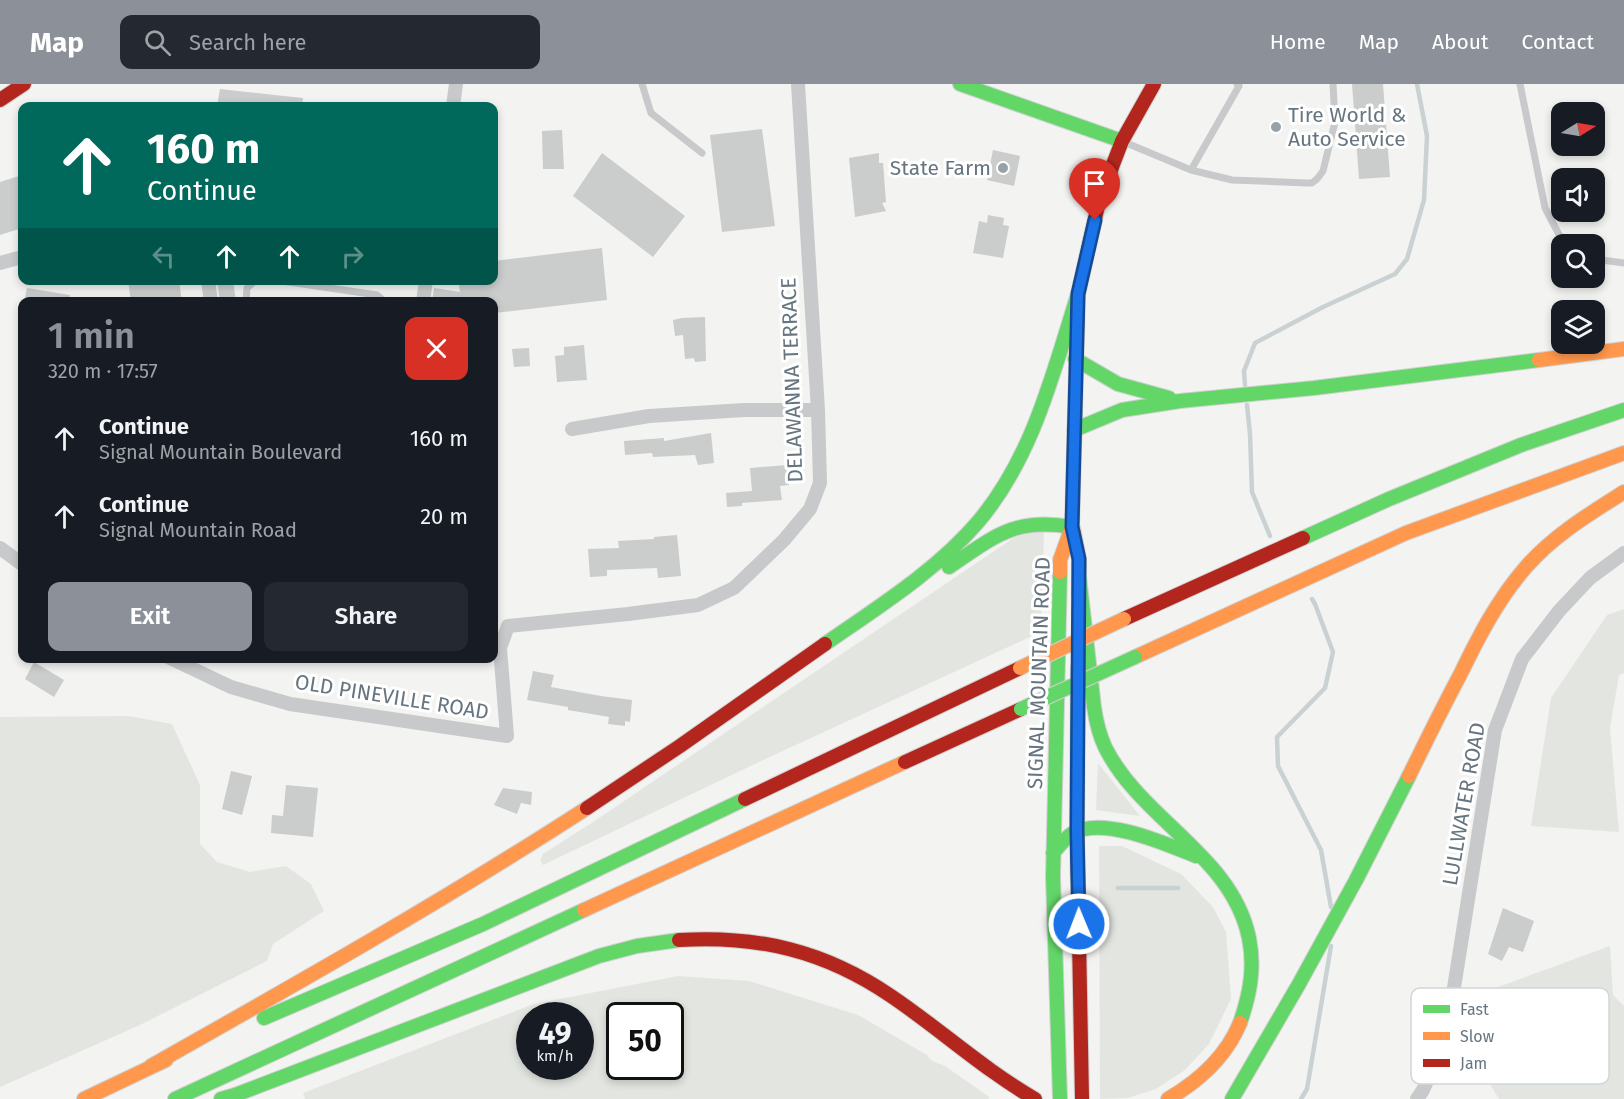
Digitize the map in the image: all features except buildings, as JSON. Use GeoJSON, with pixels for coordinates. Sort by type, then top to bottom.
{"type":"FeatureCollection","features":[{"type":"Feature","properties":{"kind":"main road"},"geometry":{"type":"LineString","coordinates":[[0,100],[24,84]]}},
{"type":"Feature","properties":{"kind":"main road"},"geometry":{"type":"LineString","coordinates":[[960,84],[1122,141]]}},
{"type":"Feature","properties":{"kind":"main road","name":"SIGNAL MOUNTAIN ROAD"},"geometry":{"type":"LineString","coordinates":[[1060,1099],[1053,853],[1060,560],[1072,527],[1078,294],[1099,201],[1122,141],[1154,84]]}},
{"type":"Feature","properties":{"kind":"main road"},"geometry":{"type":"LineString","coordinates":[[151,1066],[320,971],[498,865],[658,761],[933,566],[972,529],[990,508],[1019,463],[1034,431],[1078,294]]}},
{"type":"Feature","properties":{"kind":"main road"},"geometry":{"type":"LineString","coordinates":[[1074,430],[1122,410],[1180,401],[1314,388],[1624,349]]}},
{"type":"Feature","properties":{"kind":"main road"},"geometry":{"type":"LineString","coordinates":[[1076,359],[1118,384],[1180,401]]}},
{"type":"Feature","properties":{"kind":"main road"},"geometry":{"type":"LineString","coordinates":[[84,1099],[151,1066],[483,924],[1124,619],[1389,499],[1521,445],[1624,410]]}},
{"type":"Feature","properties":{"kind":"main road"},"geometry":{"type":"LineString","coordinates":[[175,1099],[1406,533],[1624,453]]}},
{"type":"Feature","properties":{"kind":"main road"},"geometry":{"type":"LineString","coordinates":[[1232,1099],[1299,984],[1350,890],[1481,633],[1507,590],[1527,566],[1552,542],[1586,516],[1624,492]]}},
{"type":"Feature","properties":{"kind":"main road"},"geometry":{"type":"LineString","coordinates":[[802,661],[1003,532],[1039,522],[1072,527],[1079,559],[1094,713],[1103,744],[1116,768],[1136,792],[1219,875],[1232,892],[1241,910],[1248,933],[1252,960],[1251,987],[1243,1016],[1224,1051],[1202,1076],[1168,1099]]}},
{"type":"Feature","properties":{"kind":"main road","name":"SIGNAL MOUNTAIN ROAD"},"geometry":{"type":"LineString","coordinates":[[1079,576],[1077,831],[1082,1099]]}},
{"type":"Feature","properties":{"kind":"main road"},"geometry":{"type":"LineString","coordinates":[[1053,853],[1077,831],[1094,828],[1127,831],[1203,859]]}},
{"type":"Feature","properties":{"kind":"main road"},"geometry":{"type":"LineString","coordinates":[[221,1099],[599,956],[630,946],[654,942],[722,937],[777,945],[839,966],[885,992],[1016,1088],[1035,1099]]}},
{"type":"Feature","properties":{"kind":"street"},"geometry":{"type":"LineString","coordinates":[[454,102],[456,84]]}},
{"type":"Feature","properties":{"kind":"street","name":"DELAWANNA TERRACE"},"geometry":{"type":"LineString","coordinates":[[507,736],[500,648],[507,626],[699,605],[734,588],[784,540],[810,508],[820,483],[818,410],[798,84]]}},
{"type":"Feature","properties":{"kind":"street"},"geometry":{"type":"LineString","coordinates":[[0,263],[18,258]]}},
{"type":"Feature","properties":{"kind":"street"},"geometry":{"type":"LineString","coordinates":[[572,429],[649,416],[744,410],[818,410]]}},
{"type":"Feature","properties":{"kind":"street"},"geometry":{"type":"LineString","coordinates":[[0,548],[18,561]]}},
{"type":"Feature","properties":{"kind":"street","name":"LULLWATER ROAD"},"geometry":{"type":"LineString","coordinates":[[1454,988],[1496,730],[1518,669],[1522,659],[1559,611],[1590,578],[1624,554]]}},
{"type":"Feature","properties":{"kind":"street","name":"OLD PINEVILLE ROAD"},"geometry":{"type":"LineString","coordinates":[[181,663],[231,687],[290,704],[507,736]]}},
{"type":"Feature","properties":{"kind":"street","name":"LULLWATER ROAD"},"geometry":{"type":"LineString","coordinates":[[1417,1099],[1426,1084]]}},
{"type":"Feature","properties":{"kind":"lane"},"geometry":{"type":"LineString","coordinates":[[642,84],[651,113],[702,153]]}},
{"type":"Feature","properties":{"kind":"lane"},"geometry":{"type":"LineString","coordinates":[[1191,170],[1239,86],[1237,84]]}},
{"type":"Feature","properties":{"kind":"lane"},"geometry":{"type":"LineString","coordinates":[[1122,141],[1191,170],[1232,180],[1307,183],[1317,179],[1323,171],[1335,122],[1333,84]]}},
{"type":"Feature","properties":{"kind":"lane"},"geometry":{"type":"LineString","coordinates":[[1520,84],[1545,208],[1559,234]]}},
{"type":"Feature","properties":{"kind":"lane"},"geometry":{"type":"LineString","coordinates":[[1605,260],[1624,263]]}},
{"type":"Feature","properties":{"kind":"lane"},"geometry":{"type":"LineString","coordinates":[[309,285],[379,297]]}},
{"type":"Feature","properties":{"kind":"shaded area"},"geometry":{"type":"Polygon","coordinates":[[[1044,530],[1041,632],[543,865],[540,861],[543,854],[1015,537],[1044,530]]]}},
{"type":"Feature","properties":{"kind":"shaded area"},"geometry":{"type":"Polygon","coordinates":[[[1624,609],[1624,673],[1619,675],[1610,728],[1619,832],[1531,826],[1551,698],[1607,615],[1624,609]]]}},
{"type":"Feature","properties":{"kind":"shaded area"},"geometry":{"type":"Polygon","coordinates":[[[129,716],[172,724],[200,785],[200,844],[217,862],[250,872],[286,866],[311,884],[324,911],[273,944],[267,961],[140,1025],[0,1087],[0,717],[129,716]]]}},
{"type":"Feature","properties":{"kind":"shaded area"},"geometry":{"type":"Polygon","coordinates":[[[1098,763],[1140,816],[1096,810],[1098,763]]]}},
{"type":"Feature","properties":{"kind":"shaded area"},"geometry":{"type":"Polygon","coordinates":[[[1099,846],[1122,846],[1181,874],[1213,907],[1226,932],[1231,999],[1209,1044],[1185,1070],[1156,1089],[1128,1098],[1100,1099],[1099,846]]]}},
{"type":"Feature","properties":{"kind":"shaded area"},"geometry":{"type":"Polygon","coordinates":[[[1610,946],[1613,995],[1624,1006],[1624,1099],[1499,1099],[1490,1084],[1609,1084],[1609,988],[1496,988],[1610,946]]]}},
{"type":"Feature","properties":{"kind":"shaded area"},"geometry":{"type":"Polygon","coordinates":[[[678,976],[749,981],[858,1015],[927,1055],[932,1061],[945,1066],[988,1096],[989,1099],[305,1099],[303,1093],[516,1011],[516,1080],[594,1080],[594,1002],[544,1002],[678,976]]]}},
{"type":"Feature","properties":{"kind":"waterway"},"geometry":{"type":"LineString","coordinates":[[1245,385],[1244,371],[1255,343],[1323,307],[1395,274],[1407,259],[1424,200],[1427,136],[1417,84]]}},
{"type":"Feature","properties":{"kind":"waterway"},"geometry":{"type":"LineString","coordinates":[[1247,405],[1252,492],[1270,536]]}},
{"type":"Feature","properties":{"kind":"waterway"},"geometry":{"type":"LineString","coordinates":[[1312,599],[1333,652],[1325,688],[1277,737],[1278,766],[1321,850],[1331,907]]}},
{"type":"Feature","properties":{"kind":"waterway"},"geometry":{"type":"LineString","coordinates":[[1118,888],[1178,888]]}},
{"type":"Feature","properties":{"kind":"waterway"},"geometry":{"type":"LineString","coordinates":[[1301,1099],[1307,1089],[1331,946]]}},
{"type":"Feature","properties":{"kind":"traffic: fast"},"geometry":{"type":"LineString","coordinates":[[960,84],[1122,141]]}},
{"type":"Feature","properties":{"kind":"traffic: fast"},"geometry":{"type":"LineString","coordinates":[[825,644],[944,557],[978,522],[997,497],[1013,470],[1039,413],[1078,294]]}},
{"type":"Feature","properties":{"kind":"traffic: fast"},"geometry":{"type":"LineString","coordinates":[[1075,359],[1118,384],[1169,398]]}},
{"type":"Feature","properties":{"kind":"traffic: fast"},"geometry":{"type":"LineString","coordinates":[[1074,430],[1122,410],[1180,401],[1314,388],[1539,360]]}},
{"type":"Feature","properties":{"kind":"traffic: fast"},"geometry":{"type":"LineString","coordinates":[[1303,538],[1389,499],[1521,445],[1624,410]]}},
{"type":"Feature","properties":{"kind":"traffic: fast"},"geometry":{"type":"LineString","coordinates":[[949,567],[992,539],[1019,527],[1035,525],[1072,527]]}},
{"type":"Feature","properties":{"kind":"traffic: fast"},"geometry":{"type":"LineString","coordinates":[[1060,572],[1053,877],[1060,1099]]}},
{"type":"Feature","properties":{"kind":"traffic: fast"},"geometry":{"type":"LineString","coordinates":[[1079,576],[1094,707],[1105,747],[1121,773],[1140,796],[1205,860],[1224,883],[1239,909],[1249,938],[1252,960],[1249,991],[1240,1023]]}},
{"type":"Feature","properties":{"kind":"traffic: fast"},"geometry":{"type":"LineString","coordinates":[[1021,709],[1135,657]]}},
{"type":"Feature","properties":{"kind":"traffic: fast"},"geometry":{"type":"LineString","coordinates":[[1077,831],[1078,668]]}},
{"type":"Feature","properties":{"kind":"traffic: fast"},"geometry":{"type":"LineString","coordinates":[[1232,1099],[1356,880],[1409,776]]}},
{"type":"Feature","properties":{"kind":"traffic: fast"},"geometry":{"type":"LineString","coordinates":[[264,1018],[483,924],[745,799]]}},
{"type":"Feature","properties":{"kind":"traffic: fast"},"geometry":{"type":"LineString","coordinates":[[1053,853],[1073,833],[1101,828],[1135,834],[1196,856]]}},
{"type":"Feature","properties":{"kind":"traffic: fast"},"geometry":{"type":"LineString","coordinates":[[175,1099],[584,910]]}},
{"type":"Feature","properties":{"kind":"traffic: fast"},"geometry":{"type":"LineString","coordinates":[[221,1099],[599,956],[637,946],[679,940]]}},
{"type":"Feature","properties":{"kind":"traffic: slow"},"geometry":{"type":"LineString","coordinates":[[1060,572],[1060,560],[1072,527],[1077,334]]}},
{"type":"Feature","properties":{"kind":"traffic: slow"},"geometry":{"type":"LineString","coordinates":[[1539,360],[1624,349]]}},
{"type":"Feature","properties":{"kind":"traffic: slow"},"geometry":{"type":"LineString","coordinates":[[1135,657],[1406,533],[1624,453]]}},
{"type":"Feature","properties":{"kind":"traffic: slow"},"geometry":{"type":"LineString","coordinates":[[1409,776],[1482,632],[1516,579],[1560,535],[1624,492]]}},
{"type":"Feature","properties":{"kind":"traffic: slow"},"geometry":{"type":"LineString","coordinates":[[1073,528],[1079,559],[1079,592]]}},
{"type":"Feature","properties":{"kind":"traffic: slow"},"geometry":{"type":"LineString","coordinates":[[1020,668],[1124,619]]}},
{"type":"Feature","properties":{"kind":"traffic: slow"},"geometry":{"type":"LineString","coordinates":[[584,910],[905,762]]}},
{"type":"Feature","properties":{"kind":"traffic: slow"},"geometry":{"type":"LineString","coordinates":[[151,1066],[425,908],[587,808]]}},
{"type":"Feature","properties":{"kind":"traffic: slow"},"geometry":{"type":"LineString","coordinates":[[1168,1099],[1210,1067],[1227,1047],[1240,1023]]}},
{"type":"Feature","properties":{"kind":"traffic: slow"},"geometry":{"type":"LineString","coordinates":[[84,1099],[166,1060]]}},
{"type":"Feature","properties":{"kind":"traffic: jam"},"geometry":{"type":"LineString","coordinates":[[0,100],[24,84]]}},
{"type":"Feature","properties":{"kind":"traffic: jam"},"geometry":{"type":"LineString","coordinates":[[1077,334],[1078,294],[1099,201],[1122,141],[1154,84]]}},
{"type":"Feature","properties":{"kind":"traffic: jam"},"geometry":{"type":"LineString","coordinates":[[1124,619],[1303,538]]}},
{"type":"Feature","properties":{"kind":"traffic: jam"},"geometry":{"type":"LineString","coordinates":[[587,808],[825,644]]}},
{"type":"Feature","properties":{"kind":"traffic: jam"},"geometry":{"type":"LineString","coordinates":[[745,799],[1020,668]]}},
{"type":"Feature","properties":{"kind":"traffic: jam"},"geometry":{"type":"LineString","coordinates":[[905,762],[1021,709]]}},
{"type":"Feature","properties":{"kind":"traffic: jam"},"geometry":{"type":"LineString","coordinates":[[1077,831],[1082,1099]]}},
{"type":"Feature","properties":{"kind":"traffic: jam"},"geometry":{"type":"LineString","coordinates":[[679,940],[736,940],[763,944],[790,949],[841,968],[891,996],[997,1075],[1035,1099]]}},
{"type":"Feature","properties":{"kind":"place","name":"Tire World & Auto Service"},"geometry":{"type":"Point","coordinates":[1276,127]}},
{"type":"Feature","properties":{"kind":"place","name":"State Farm"},"geometry":{"type":"Point","coordinates":[1003,168]}},
{"type":"Feature","properties":{"kind":"route"},"geometry":{"type":"LineString","coordinates":[[1079,924],[1077,831],[1079,559],[1072,527],[1078,294],[1095,220]]}}]}
